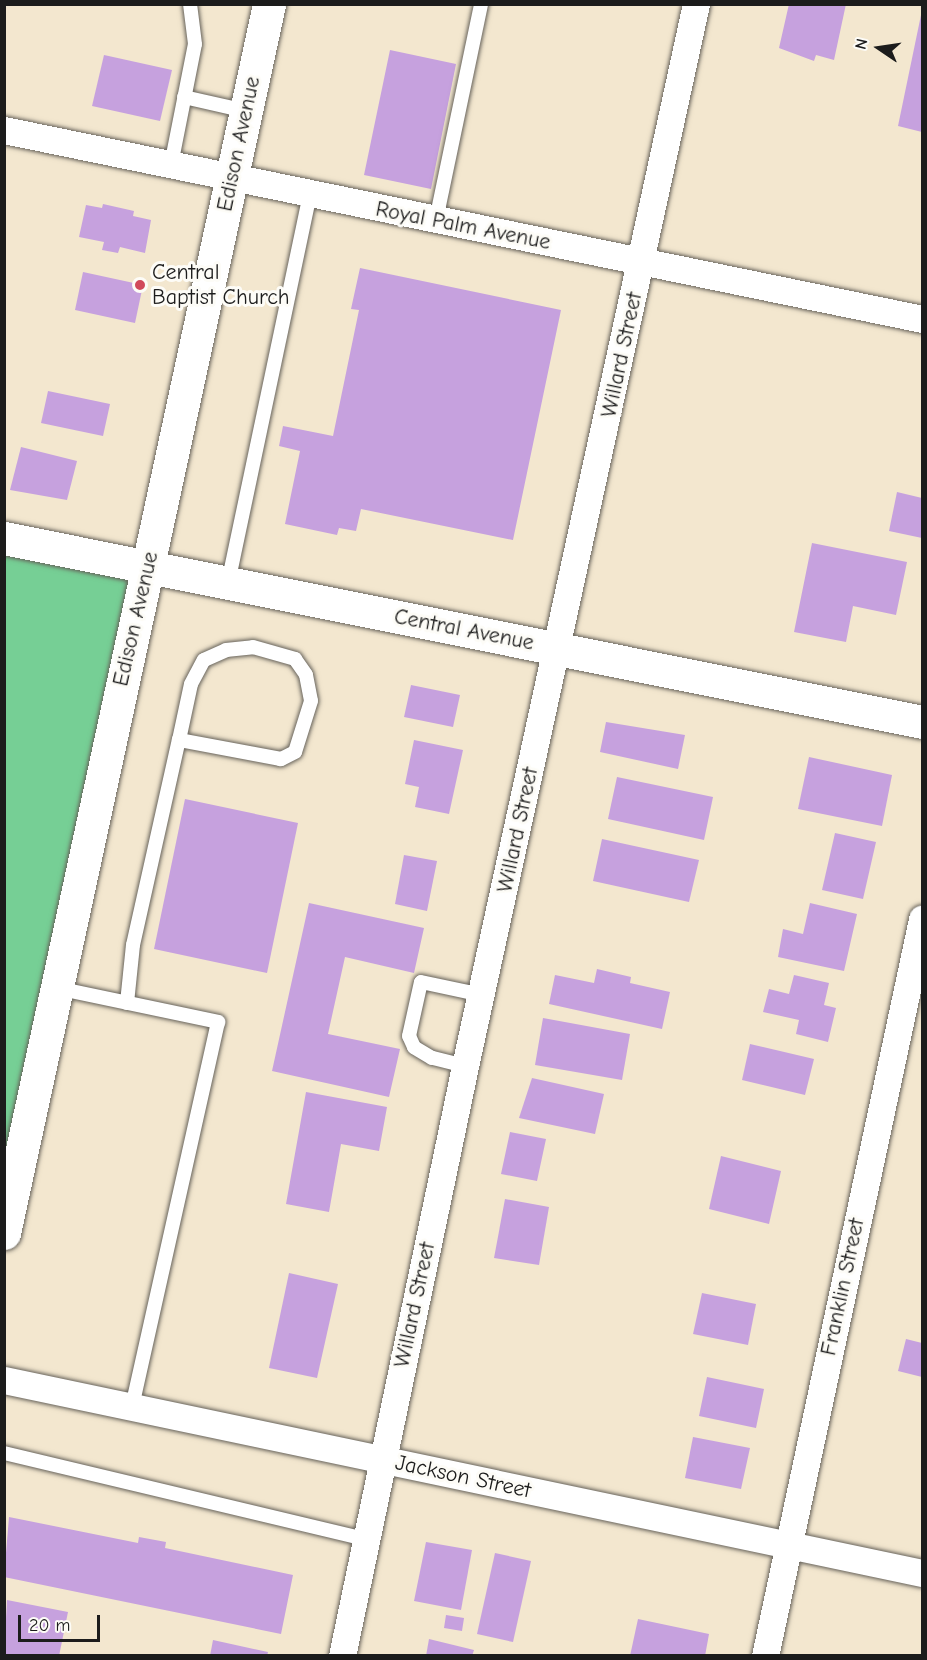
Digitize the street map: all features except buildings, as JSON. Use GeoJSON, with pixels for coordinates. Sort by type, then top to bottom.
{"type":"FeatureCollection","features":[{"type":"Feature","properties":{"kind":"street","name":"Edison Avenue"},"geometry":{"type":"LineString","coordinates":[[4,1233],[269,4]]}},
{"type":"Feature","properties":{"kind":"street","name":"Willard Street"},"geometry":{"type":"LineString","coordinates":[[342,1656],[465,1066],[696,4]]}},
{"type":"Feature","properties":{"kind":"street","name":"Royal Palm Avenue"},"geometry":{"type":"LineString","coordinates":[[4,130],[231,179],[922,319]]}},
{"type":"Feature","properties":{"kind":"street","name":"Central Avenue"},"geometry":{"type":"LineString","coordinates":[[4,538],[922,722]]}},
{"type":"Feature","properties":{"kind":"street","name":"Franklin Street"},"geometry":{"type":"LineString","coordinates":[[765,1656],[922,919]]}},
{"type":"Feature","properties":{"kind":"street","name":"Jackson Street"},"geometry":{"type":"LineString","coordinates":[[4,1380],[922,1573]]}},
{"type":"Feature","properties":{"kind":"lane"},"geometry":{"type":"LineString","coordinates":[[171,165],[195,44],[190,4]]}},
{"type":"Feature","properties":{"kind":"lane"},"geometry":{"type":"LineString","coordinates":[[436,220],[481,4]]}},
{"type":"Feature","properties":{"kind":"lane"},"geometry":{"type":"LineString","coordinates":[[184,97],[246,111]]}},
{"type":"Feature","properties":{"kind":"lane"},"geometry":{"type":"LineString","coordinates":[[228,582],[310,195]]}},
{"type":"Feature","properties":{"kind":"lane"},"geometry":{"type":"LineString","coordinates":[[127,1003],[134,945],[191,684],[204,660],[226,650],[253,647],[295,659],[306,675],[310,701],[295,752],[281,759],[179,740]]}},
{"type":"Feature","properties":{"kind":"lane"},"geometry":{"type":"LineString","coordinates":[[465,1066],[432,1059],[414,1047],[409,1036],[422,982],[482,995]]}},
{"type":"Feature","properties":{"kind":"lane"},"geometry":{"type":"LineString","coordinates":[[56,988],[218,1022],[132,1407]]}},
{"type":"Feature","properties":{"kind":"lane"},"geometry":{"type":"LineString","coordinates":[[4,1453],[366,1539]]}},
{"type":"Feature","properties":{"kind":"green space"},"geometry":{"type":"Polygon","coordinates":[[[5,544],[140,571],[5,1203],[5,544]]]}},
{"type":"Feature","properties":{"kind":"place","name":"Central Baptist Church"},"geometry":{"type":"Point","coordinates":[140,285]}}]}
